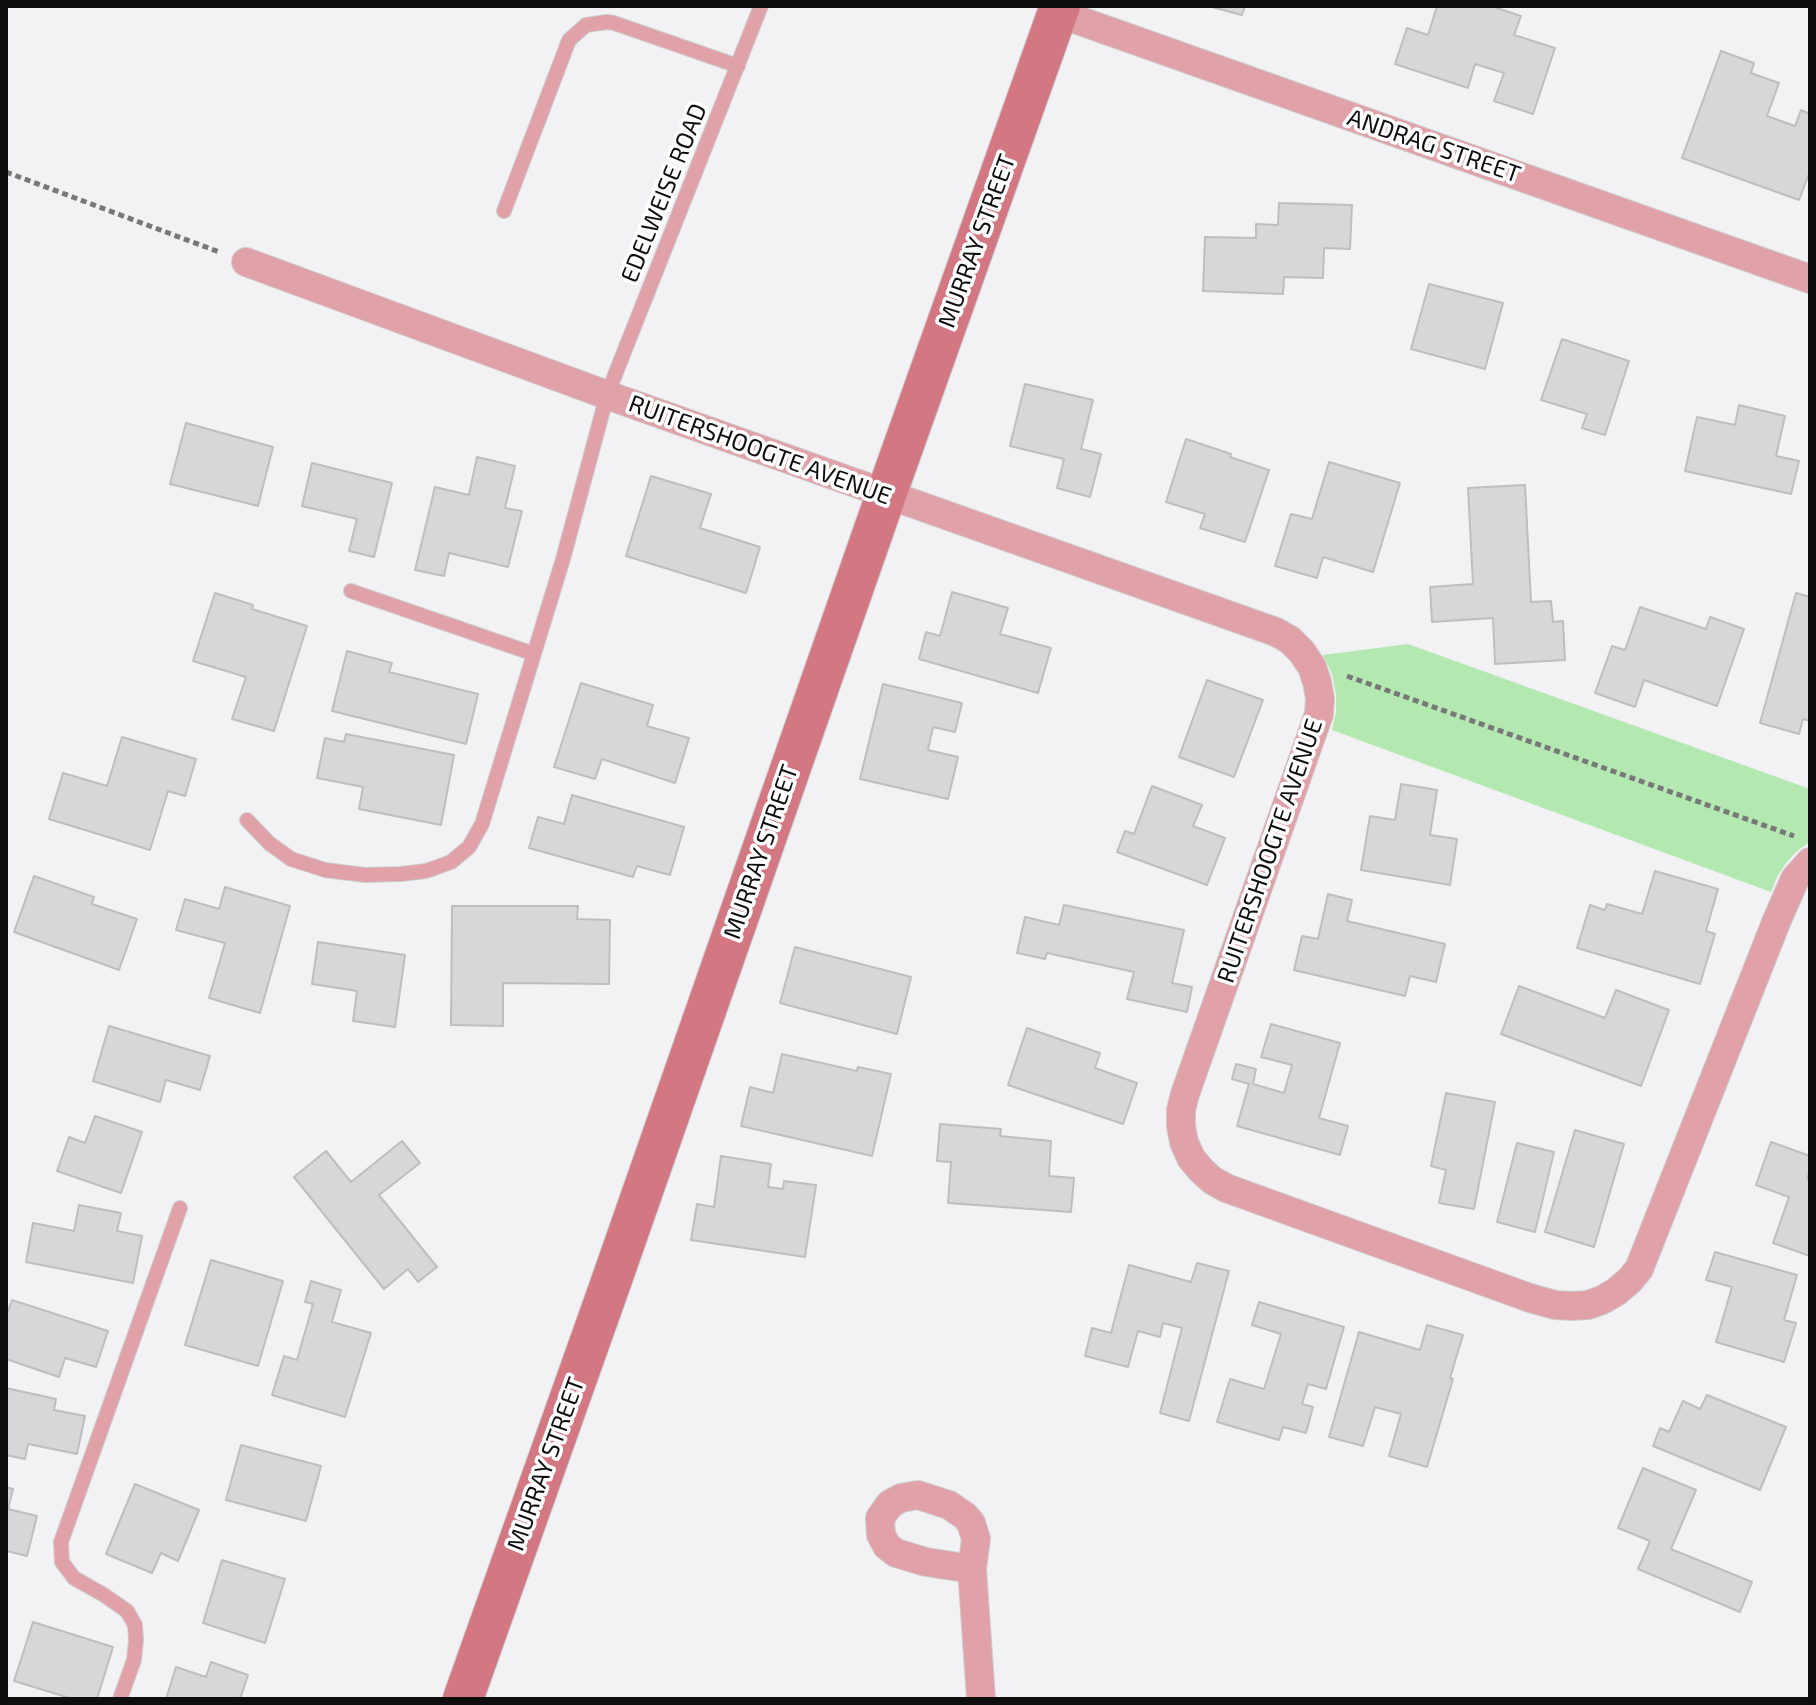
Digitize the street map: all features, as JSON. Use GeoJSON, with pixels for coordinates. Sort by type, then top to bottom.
{"type":"FeatureCollection","features":[{"type":"Feature","properties":{"kind":"street","name":"ANDRAG STREET"},"geometry":{"type":"LineString","coordinates":[[1059,10],[1810,279]]}},
{"type":"Feature","properties":{"kind":"street","name":"MURRAY STREET"},"geometry":{"type":"LineString","coordinates":[[463,1699],[1059,10]]}},
{"type":"Feature","properties":{"kind":"street","name":"RUITERSHOOGTE AVENUE"},"geometry":{"type":"LineString","coordinates":[[246,262],[607,395],[1276,632],[1296,646],[1312,667],[1320,698],[1319,714],[1181,1110],[1184,1142],[1191,1158],[1212,1180],[1226,1188],[1555,1305],[1588,1305],[1616,1292],[1639,1269],[1806,850]]}},
{"type":"Feature","properties":{"kind":"street"},"geometry":{"type":"LineString","coordinates":[[972,1569],[981,1699]]}},
{"type":"Feature","properties":{"kind":"lane","name":"EDELWEISE ROAD"},"geometry":{"type":"LineString","coordinates":[[247,820],[269,843],[291,859],[325,870],[365,875],[426,871],[451,862],[469,847],[482,824],[534,654],[607,395],[761,6]]}},
{"type":"Feature","properties":{"kind":"lane"},"geometry":{"type":"LineString","coordinates":[[504,211],[569,40],[586,25],[614,23],[738,66]]}},
{"type":"Feature","properties":{"kind":"lane"},"geometry":{"type":"LineString","coordinates":[[351,591],[534,654]]}},
{"type":"Feature","properties":{"kind":"lane"},"geometry":{"type":"LineString","coordinates":[[120,1699],[134,1660],[135,1625],[127,1611],[74,1578],[62,1562],[61,1542],[180,1208]]}},
{"type":"Feature","properties":{"kind":"path"},"geometry":{"type":"LineString","coordinates":[[6,172],[246,262]]}},
{"type":"Feature","properties":{"kind":"path"},"geometry":{"type":"LineString","coordinates":[[1312,667],[1335,672],[1806,850]]}},
{"type":"Feature","properties":{"kind":"green space"},"geometry":{"type":"Polygon","coordinates":[[[1408,644],[1810,789],[1810,842],[1786,863],[1771,892],[1332,730],[1336,694],[1332,674],[1323,655],[1408,644]]]}},
{"type":"Feature","properties":{"kind":"building"},"geometry":{"type":"Polygon","coordinates":[[[1208,6],[1245,6],[1242,15],[1208,6]]]}},
{"type":"Feature","properties":{"kind":"building"},"geometry":{"type":"Polygon","coordinates":[[[1437,6],[1491,6],[1521,16],[1514,35],[1555,48],[1533,114],[1494,101],[1504,73],[1475,64],[1468,88],[1395,64],[1407,28],[1428,35],[1437,6]]]}},
{"type":"Feature","properties":{"kind":"building"},"geometry":{"type":"Polygon","coordinates":[[[1721,51],[1754,63],[1751,73],[1779,83],[1767,116],[1795,126],[1801,110],[1810,114],[1810,171],[1799,200],[1682,158],[1721,51]]]}},
{"type":"Feature","properties":{"kind":"building"},"geometry":{"type":"Polygon","coordinates":[[[1279,203],[1352,205],[1350,249],[1324,248],[1323,278],[1284,277],[1283,294],[1203,291],[1205,237],[1256,238],[1256,224],[1278,225],[1279,203]]]}},
{"type":"Feature","properties":{"kind":"building"},"geometry":{"type":"Polygon","coordinates":[[[1429,284],[1503,303],[1485,369],[1411,349],[1429,284]]]}},
{"type":"Feature","properties":{"kind":"building"},"geometry":{"type":"Polygon","coordinates":[[[1562,339],[1629,361],[1605,435],[1582,428],[1587,414],[1541,400],[1562,339]]]}},
{"type":"Feature","properties":{"kind":"building"},"geometry":{"type":"Polygon","coordinates":[[[1025,384],[1093,400],[1081,449],[1101,454],[1090,497],[1057,488],[1064,459],[1010,446],[1025,384]]]}},
{"type":"Feature","properties":{"kind":"building"},"geometry":{"type":"Polygon","coordinates":[[[1739,405],[1785,416],[1776,456],[1799,461],[1791,494],[1685,471],[1697,417],[1735,425],[1739,405]]]}},
{"type":"Feature","properties":{"kind":"building"},"geometry":{"type":"Polygon","coordinates":[[[186,423],[273,447],[258,506],[170,484],[186,423]]]}},
{"type":"Feature","properties":{"kind":"building"},"geometry":{"type":"Polygon","coordinates":[[[1186,439],[1269,470],[1245,542],[1200,528],[1205,514],[1166,502],[1186,439]]]}},
{"type":"Feature","properties":{"kind":"building"},"geometry":{"type":"Polygon","coordinates":[[[477,457],[515,466],[505,508],[522,511],[508,567],[449,553],[444,576],[415,570],[435,487],[469,495],[477,457]]]}},
{"type":"Feature","properties":{"kind":"building"},"geometry":{"type":"Polygon","coordinates":[[[1329,462],[1400,483],[1373,572],[1323,557],[1317,578],[1275,566],[1291,514],[1312,519],[1329,462]]]}},
{"type":"Feature","properties":{"kind":"building"},"geometry":{"type":"Polygon","coordinates":[[[312,463],[392,483],[374,557],[349,551],[357,519],[302,506],[312,463]]]}},
{"type":"Feature","properties":{"kind":"building"},"geometry":{"type":"Polygon","coordinates":[[[651,476],[711,494],[700,528],[760,547],[746,593],[626,556],[651,476]]]}},
{"type":"Feature","properties":{"kind":"building"},"geometry":{"type":"Polygon","coordinates":[[[1525,485],[1531,602],[1551,601],[1553,622],[1563,621],[1565,660],[1495,664],[1493,618],[1432,622],[1430,587],[1473,584],[1468,488],[1525,485]]]}},
{"type":"Feature","properties":{"kind":"building"},"geometry":{"type":"Polygon","coordinates":[[[952,592],[1008,608],[1000,634],[1051,648],[1038,693],[919,659],[926,632],[940,636],[952,592]]]}},
{"type":"Feature","properties":{"kind":"building"},"geometry":{"type":"Polygon","coordinates":[[[215,593],[253,605],[252,609],[307,626],[274,731],[232,719],[246,677],[193,661],[215,593]]]}},
{"type":"Feature","properties":{"kind":"building"},"geometry":{"type":"Polygon","coordinates":[[[1796,593],[1810,597],[1810,721],[1803,719],[1799,734],[1760,723],[1796,593]]]}},
{"type":"Feature","properties":{"kind":"building"},"geometry":{"type":"Polygon","coordinates":[[[1640,607],[1706,629],[1710,617],[1744,629],[1717,706],[1644,680],[1635,707],[1595,693],[1612,646],[1625,650],[1640,607]]]}},
{"type":"Feature","properties":{"kind":"building"},"geometry":{"type":"Polygon","coordinates":[[[347,651],[392,663],[389,672],[478,694],[466,744],[332,711],[347,651]]]}},
{"type":"Feature","properties":{"kind":"building"},"geometry":{"type":"Polygon","coordinates":[[[1207,680],[1263,700],[1234,777],[1179,757],[1207,680]]]}},
{"type":"Feature","properties":{"kind":"building"},"geometry":{"type":"Polygon","coordinates":[[[581,683],[653,705],[647,726],[689,738],[675,783],[602,759],[595,779],[554,767],[581,683]]]}},
{"type":"Feature","properties":{"kind":"building"},"geometry":{"type":"Polygon","coordinates":[[[883,684],[962,703],[955,732],[933,727],[928,750],[958,757],[948,799],[860,779],[883,684]]]}},
{"type":"Feature","properties":{"kind":"building"},"geometry":{"type":"Polygon","coordinates":[[[346,734],[454,755],[441,825],[359,809],[363,787],[317,778],[325,738],[344,742],[346,734]]]}},
{"type":"Feature","properties":{"kind":"building"},"geometry":{"type":"Polygon","coordinates":[[[122,737],[196,759],[185,796],[168,791],[150,850],[49,819],[63,773],[107,786],[122,737]]]}},
{"type":"Feature","properties":{"kind":"building"},"geometry":{"type":"Polygon","coordinates":[[[1401,784],[1437,790],[1430,835],[1457,839],[1450,885],[1361,870],[1370,816],[1395,820],[1401,784]]]}},
{"type":"Feature","properties":{"kind":"building"},"geometry":{"type":"Polygon","coordinates":[[[1152,786],[1202,805],[1193,826],[1225,838],[1207,885],[1117,852],[1125,831],[1134,834],[1152,786]]]}},
{"type":"Feature","properties":{"kind":"building"},"geometry":{"type":"Polygon","coordinates":[[[572,795],[684,827],[670,875],[637,866],[633,877],[529,848],[538,817],[564,824],[572,795]]]}},
{"type":"Feature","properties":{"kind":"building"},"geometry":{"type":"Polygon","coordinates":[[[1655,871],[1718,889],[1706,931],[1715,934],[1700,984],[1577,948],[1590,905],[1605,910],[1607,904],[1642,914],[1655,871]]]}},
{"type":"Feature","properties":{"kind":"building"},"geometry":{"type":"Polygon","coordinates":[[[34,876],[94,897],[92,904],[137,919],[119,970],[14,932],[34,876]]]}},
{"type":"Feature","properties":{"kind":"building"},"geometry":{"type":"Polygon","coordinates":[[[225,887],[290,906],[260,1013],[209,998],[225,943],[176,930],[185,899],[219,909],[225,887]]]}},
{"type":"Feature","properties":{"kind":"building"},"geometry":{"type":"Polygon","coordinates":[[[1328,894],[1352,900],[1347,921],[1445,944],[1436,982],[1410,976],[1405,996],[1294,970],[1302,936],[1318,939],[1328,894]]]}},
{"type":"Feature","properties":{"kind":"building"},"geometry":{"type":"Polygon","coordinates":[[[1064,905],[1184,930],[1172,983],[1192,987],[1187,1012],[1127,999],[1134,972],[1047,953],[1045,959],[1017,953],[1025,917],[1059,925],[1064,905]]]}},
{"type":"Feature","properties":{"kind":"building"},"geometry":{"type":"Polygon","coordinates":[[[452,906],[578,906],[577,919],[610,920],[609,984],[503,983],[503,1026],[451,1025],[452,906]]]}},
{"type":"Feature","properties":{"kind":"building"},"geometry":{"type":"Polygon","coordinates":[[[318,942],[405,955],[395,1027],[353,1021],[357,991],[312,984],[318,942]]]}},
{"type":"Feature","properties":{"kind":"building"},"geometry":{"type":"Polygon","coordinates":[[[795,947],[911,977],[897,1034],[780,1003],[795,947]]]}},
{"type":"Feature","properties":{"kind":"building"},"geometry":{"type":"Polygon","coordinates":[[[1519,986],[1605,1018],[1616,990],[1669,1010],[1641,1086],[1501,1034],[1519,986]]]}},
{"type":"Feature","properties":{"kind":"building"},"geometry":{"type":"Polygon","coordinates":[[[1271,1024],[1340,1043],[1319,1118],[1348,1126],[1340,1155],[1237,1126],[1249,1084],[1232,1079],[1236,1064],[1256,1069],[1253,1084],[1284,1093],[1292,1065],[1261,1057],[1271,1024]]]}},
{"type":"Feature","properties":{"kind":"building"},"geometry":{"type":"Polygon","coordinates":[[[109,1026],[210,1056],[200,1090],[166,1080],[160,1102],[93,1081],[109,1026]]]}},
{"type":"Feature","properties":{"kind":"building"},"geometry":{"type":"Polygon","coordinates":[[[1027,1028],[1100,1053],[1095,1068],[1137,1083],[1123,1124],[1008,1085],[1027,1028]]]}},
{"type":"Feature","properties":{"kind":"building"},"geometry":{"type":"Polygon","coordinates":[[[782,1054],[857,1071],[858,1067],[891,1074],[872,1156],[741,1126],[750,1087],[773,1093],[782,1054]]]}},
{"type":"Feature","properties":{"kind":"building"},"geometry":{"type":"Polygon","coordinates":[[[1446,1093],[1495,1102],[1474,1209],[1439,1203],[1446,1170],[1431,1166],[1446,1093]]]}},
{"type":"Feature","properties":{"kind":"building"},"geometry":{"type":"Polygon","coordinates":[[[95,1116],[142,1132],[121,1193],[57,1171],[69,1137],[85,1143],[95,1116]]]}},
{"type":"Feature","properties":{"kind":"building"},"geometry":{"type":"Polygon","coordinates":[[[940,1124],[1001,1129],[1000,1136],[1051,1141],[1049,1176],[1074,1178],[1071,1212],[948,1203],[951,1162],[937,1161],[940,1124]]]}},
{"type":"Feature","properties":{"kind":"building"},"geometry":{"type":"Polygon","coordinates":[[[1575,1130],[1624,1144],[1594,1247],[1545,1232],[1575,1130]]]}},
{"type":"Feature","properties":{"kind":"building"},"geometry":{"type":"Polygon","coordinates":[[[402,1141],[420,1163],[379,1195],[437,1267],[418,1282],[408,1269],[384,1289],[294,1177],[326,1151],[351,1182],[402,1141]]]}},
{"type":"Feature","properties":{"kind":"building"},"geometry":{"type":"Polygon","coordinates":[[[1771,1142],[1810,1156],[1807,1178],[1810,1179],[1810,1256],[1773,1243],[1789,1197],[1756,1185],[1771,1142]]]}},
{"type":"Feature","properties":{"kind":"building"},"geometry":{"type":"Polygon","coordinates":[[[1517,1143],[1554,1152],[1535,1232],[1497,1222],[1517,1143]]]}},
{"type":"Feature","properties":{"kind":"building"},"geometry":{"type":"Polygon","coordinates":[[[721,1156],[771,1164],[768,1187],[783,1189],[784,1181],[816,1185],[805,1257],[691,1240],[697,1204],[714,1207],[721,1156]]]}},
{"type":"Feature","properties":{"kind":"building"},"geometry":{"type":"Polygon","coordinates":[[[79,1205],[121,1213],[117,1231],[142,1236],[133,1283],[26,1262],[33,1223],[74,1231],[79,1205]]]}},
{"type":"Feature","properties":{"kind":"building"},"geometry":{"type":"Polygon","coordinates":[[[1715,1252],[1797,1275],[1784,1320],[1796,1323],[1784,1362],[1716,1342],[1732,1287],[1706,1280],[1715,1252]]]}},
{"type":"Feature","properties":{"kind":"building"},"geometry":{"type":"Polygon","coordinates":[[[211,1260],[283,1281],[258,1366],[185,1345],[211,1260]]]}},
{"type":"Feature","properties":{"kind":"building"},"geometry":{"type":"Polygon","coordinates":[[[1197,1263],[1229,1271],[1189,1421],[1160,1413],[1182,1328],[1163,1323],[1160,1337],[1138,1331],[1128,1367],[1085,1356],[1092,1328],[1111,1333],[1129,1265],[1191,1282],[1197,1263]]]}},
{"type":"Feature","properties":{"kind":"building"},"geometry":{"type":"Polygon","coordinates":[[[311,1281],[341,1290],[332,1322],[371,1333],[345,1417],[272,1395],[284,1356],[297,1360],[313,1304],[305,1302],[311,1281]]]}},
{"type":"Feature","properties":{"kind":"building"},"geometry":{"type":"Polygon","coordinates":[[[12,1300],[108,1331],[96,1367],[65,1358],[59,1377],[6,1359],[6,1317],[12,1300]]]}},
{"type":"Feature","properties":{"kind":"building"},"geometry":{"type":"Polygon","coordinates":[[[1259,1302],[1344,1327],[1326,1389],[1308,1384],[1302,1404],[1313,1407],[1306,1433],[1283,1427],[1279,1440],[1217,1422],[1230,1379],[1264,1389],[1281,1334],[1252,1325],[1259,1302]]]}},
{"type":"Feature","properties":{"kind":"building"},"geometry":{"type":"Polygon","coordinates":[[[1427,1325],[1463,1335],[1427,1467],[1389,1456],[1401,1414],[1375,1407],[1363,1446],[1329,1437],[1359,1332],[1420,1350],[1427,1325]]]}},
{"type":"Feature","properties":{"kind":"building"},"geometry":{"type":"Polygon","coordinates":[[[6,1388],[56,1399],[54,1410],[85,1416],[77,1454],[28,1444],[25,1459],[6,1455],[6,1388]]]}},
{"type":"Feature","properties":{"kind":"building"},"geometry":{"type":"Polygon","coordinates":[[[1707,1395],[1786,1427],[1760,1490],[1653,1446],[1660,1428],[1669,1432],[1683,1401],[1700,1409],[1707,1395]]]}},
{"type":"Feature","properties":{"kind":"building"},"geometry":{"type":"Polygon","coordinates":[[[241,1445],[321,1466],[306,1521],[226,1500],[241,1445]]]}},
{"type":"Feature","properties":{"kind":"building"},"geometry":{"type":"Polygon","coordinates":[[[1643,1468],[1696,1490],[1671,1549],[1752,1582],[1740,1612],[1638,1569],[1650,1541],[1618,1528],[1643,1468]]]}},
{"type":"Feature","properties":{"kind":"building"},"geometry":{"type":"Polygon","coordinates":[[[135,1484],[199,1510],[178,1561],[161,1553],[152,1573],[106,1554],[135,1484]]]}},
{"type":"Feature","properties":{"kind":"building"},"geometry":{"type":"Polygon","coordinates":[[[6,1487],[13,1489],[8,1509],[37,1516],[27,1556],[7,1551],[6,1554],[6,1487]]]}},
{"type":"Feature","properties":{"kind":"building"},"geometry":{"type":"Polygon","coordinates":[[[222,1560],[285,1579],[265,1643],[203,1623],[222,1560]]]}},
{"type":"Feature","properties":{"kind":"building"},"geometry":{"type":"Polygon","coordinates":[[[33,1622],[113,1647],[97,1699],[73,1699],[14,1681],[33,1622]]]}},
{"type":"Feature","properties":{"kind":"building"},"geometry":{"type":"Polygon","coordinates":[[[211,1662],[248,1675],[240,1699],[166,1699],[176,1667],[206,1677],[211,1662]]]}}]}
